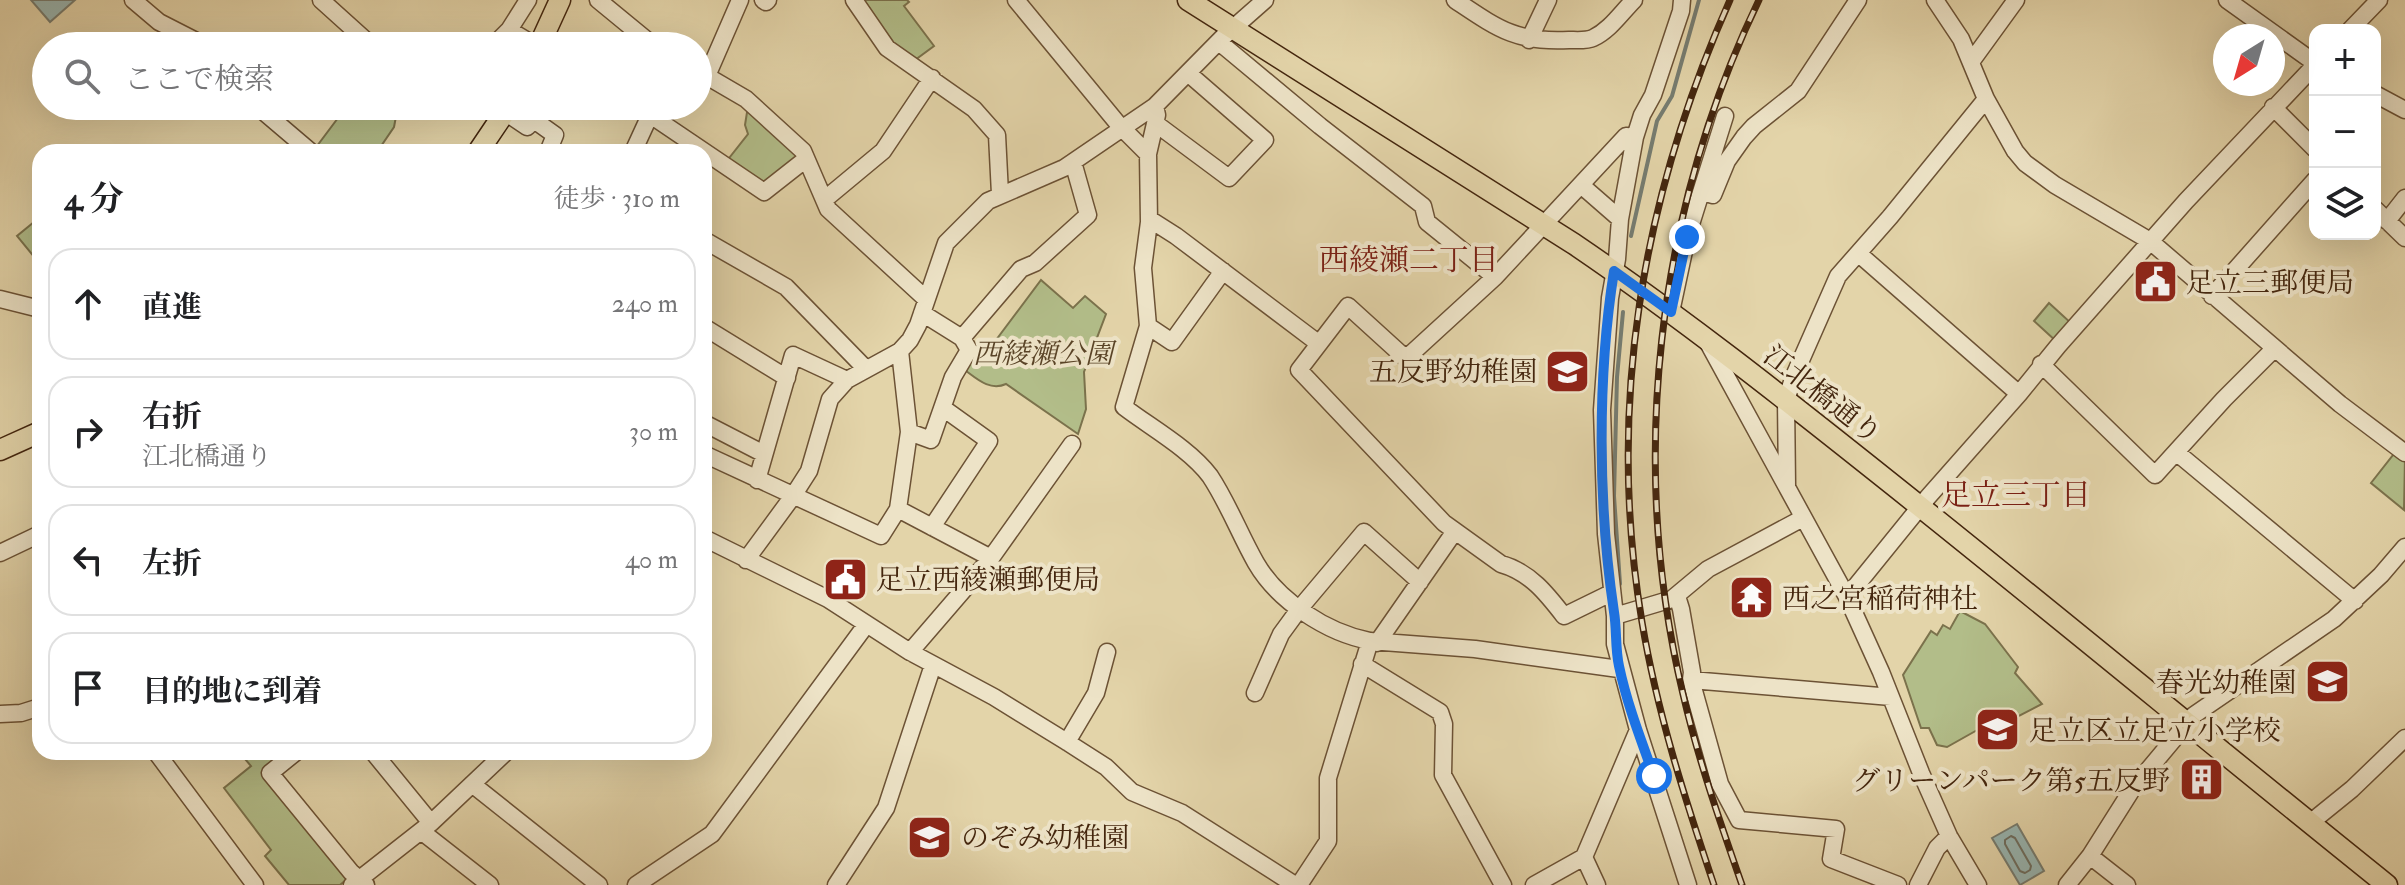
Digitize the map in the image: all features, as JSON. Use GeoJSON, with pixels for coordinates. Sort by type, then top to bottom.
{"type":"FeatureCollection","features":[{"type":"Feature","properties":{"kind":"main road"},"geometry":{"type":"LineString","coordinates":[[544,32],[560,0]]}},
{"type":"Feature","properties":{"kind":"main road","name":"江北橋通り"},"geometry":{"type":"LineString","coordinates":[[1188,0],[1226,35],[1544,226],[1614,271],[1704,336],[1920,506],[2387,885]]}},
{"type":"Feature","properties":{"kind":"main road"},"geometry":{"type":"LineString","coordinates":[[483,144],[497,120]]}},
{"type":"Feature","properties":{"kind":"main road"},"geometry":{"type":"LineString","coordinates":[[0,450],[32,436]]}},
{"type":"Feature","properties":{"kind":"street"},"geometry":{"type":"LineString","coordinates":[[133,0],[159,22],[179,32]]}},
{"type":"Feature","properties":{"kind":"street"},"geometry":{"type":"LineString","coordinates":[[321,0],[356,32]]}},
{"type":"Feature","properties":{"kind":"street"},"geometry":{"type":"LineString","coordinates":[[512,32],[509,30],[528,0]]}},
{"type":"Feature","properties":{"kind":"street"},"geometry":{"type":"LineString","coordinates":[[598,0],[637,32]]}},
{"type":"Feature","properties":{"kind":"street"},"geometry":{"type":"LineString","coordinates":[[712,55],[740,0]]}},
{"type":"Feature","properties":{"kind":"street"},"geometry":{"type":"LineString","coordinates":[[854,0],[887,48],[974,109],[997,135],[1000,194]]}},
{"type":"Feature","properties":{"kind":"street"},"geometry":{"type":"LineString","coordinates":[[1016,0],[1123,129],[1148,154]]}},
{"type":"Feature","properties":{"kind":"street"},"geometry":{"type":"LineString","coordinates":[[746,560],[809,471],[830,399],[847,380],[900,351],[910,340],[946,243],[988,201],[1064,168],[1123,129],[1155,115],[1226,35],[1265,0]]}},
{"type":"Feature","properties":{"kind":"street"},"geometry":{"type":"LineString","coordinates":[[1455,0],[1510,34],[1529,40],[1592,39],[1613,24],[1634,0]]}},
{"type":"Feature","properties":{"kind":"street"},"geometry":{"type":"LineString","coordinates":[[1529,40],[1548,0]]}},
{"type":"Feature","properties":{"kind":"street"},"geometry":{"type":"LineString","coordinates":[[1682,0],[1653,95],[1635,137],[1610,298],[1602,410],[1606,534],[1619,669],[1688,885]]}},
{"type":"Feature","properties":{"kind":"street"},"geometry":{"type":"LineString","coordinates":[[1702,192],[1713,195],[1727,161],[1744,137],[1798,91],[1858,0]]}},
{"type":"Feature","properties":{"kind":"street"},"geometry":{"type":"LineString","coordinates":[[1935,0],[1961,39],[1986,99],[2025,163],[2055,185],[2150,241],[2340,404],[2405,453]]}},
{"type":"Feature","properties":{"kind":"street"},"geometry":{"type":"LineString","coordinates":[[1971,62],[2016,0]]}},
{"type":"Feature","properties":{"kind":"street"},"geometry":{"type":"LineString","coordinates":[[2227,0],[2309,60]]}},
{"type":"Feature","properties":{"kind":"street"},"geometry":{"type":"LineString","coordinates":[[2356,24],[2379,0]]}},
{"type":"Feature","properties":{"kind":"street"},"geometry":{"type":"LineString","coordinates":[[1226,35],[1320,126],[1423,206],[1427,222],[1495,277]]}},
{"type":"Feature","properties":{"kind":"street"},"geometry":{"type":"LineString","coordinates":[[1847,597],[2041,364],[2309,70]]}},
{"type":"Feature","properties":{"kind":"street"},"geometry":{"type":"LineString","coordinates":[[1155,115],[1229,178],[1265,140],[1189,74]]}},
{"type":"Feature","properties":{"kind":"street"},"geometry":{"type":"LineString","coordinates":[[824,200],[883,151],[932,78]]}},
{"type":"Feature","properties":{"kind":"street"},"geometry":{"type":"LineString","coordinates":[[712,80],[746,99],[803,151],[828,209],[924,306],[962,338],[969,350],[953,377],[931,440],[909,432]]}},
{"type":"Feature","properties":{"kind":"street"},"geometry":{"type":"LineString","coordinates":[[2379,96],[2405,110]]}},
{"type":"Feature","properties":{"kind":"street"},"geometry":{"type":"LineString","coordinates":[[1787,487],[1786,400],[1838,276],[1986,99]]}},
{"type":"Feature","properties":{"kind":"street"},"geometry":{"type":"LineString","coordinates":[[2273,107],[2309,143]]}},
{"type":"Feature","properties":{"kind":"street"},"geometry":{"type":"LineString","coordinates":[[1155,115],[1148,154],[1149,222],[1143,268],[1148,326],[1124,407],[1190,456],[1209,475],[1258,566],[1285,598],[1322,623],[1373,642],[1475,649],[1619,669]]}},
{"type":"Feature","properties":{"kind":"street"},"geometry":{"type":"LineString","coordinates":[[1671,312],[1687,237],[1725,116]]}},
{"type":"Feature","properties":{"kind":"street"},"geometry":{"type":"LineString","coordinates":[[273,120],[302,144]]}},
{"type":"Feature","properties":{"kind":"street"},"geometry":{"type":"LineString","coordinates":[[519,120],[527,127],[534,120],[555,135],[551,144]]}},
{"type":"Feature","properties":{"kind":"street"},"geometry":{"type":"LineString","coordinates":[[635,144],[641,120]]}},
{"type":"Feature","properties":{"kind":"street"},"geometry":{"type":"LineString","coordinates":[[659,120],[695,144]]}},
{"type":"Feature","properties":{"kind":"street"},"geometry":{"type":"LineString","coordinates":[[1611,593],[1564,616],[1536,583],[1501,564],[1444,523],[1299,370],[1348,306],[1403,356],[1412,353],[1495,277],[1626,136],[1635,137]]}},
{"type":"Feature","properties":{"kind":"street"},"geometry":{"type":"LineString","coordinates":[[712,155],[764,192],[806,159]]}},
{"type":"Feature","properties":{"kind":"street"},"geometry":{"type":"LineString","coordinates":[[712,166],[721,161]]}},
{"type":"Feature","properties":{"kind":"street"},"geometry":{"type":"LineString","coordinates":[[962,338],[1021,269],[1035,263],[1088,215],[1073,162]]}},
{"type":"Feature","properties":{"kind":"street"},"geometry":{"type":"LineString","coordinates":[[1581,185],[1620,219]]}},
{"type":"Feature","properties":{"kind":"street"},"geometry":{"type":"LineString","coordinates":[[2212,296],[2309,187]]}},
{"type":"Feature","properties":{"kind":"street"},"geometry":{"type":"LineString","coordinates":[[2405,198],[2381,215],[2405,238]]}},
{"type":"Feature","properties":{"kind":"street"},"geometry":{"type":"LineString","coordinates":[[1149,222],[1176,236],[1318,343]]}},
{"type":"Feature","properties":{"kind":"street"},"geometry":{"type":"LineString","coordinates":[[712,245],[786,287],[865,368]]}},
{"type":"Feature","properties":{"kind":"street"},"geometry":{"type":"LineString","coordinates":[[1859,254],[2019,394]]}},
{"type":"Feature","properties":{"kind":"street"},"geometry":{"type":"LineString","coordinates":[[1148,326],[1172,342],[1223,271]]}},
{"type":"Feature","properties":{"kind":"street"},"geometry":{"type":"LineString","coordinates":[[0,299],[32,307]]}},
{"type":"Feature","properties":{"kind":"street"},"geometry":{"type":"LineString","coordinates":[[712,332],[787,378]]}},
{"type":"Feature","properties":{"kind":"street"},"geometry":{"type":"LineString","coordinates":[[1704,336],[1847,597],[1949,836],[1978,885]]}},
{"type":"Feature","properties":{"kind":"street"},"geometry":{"type":"LineString","coordinates":[[2041,364],[2155,475],[2274,349]]}},
{"type":"Feature","properties":{"kind":"street"},"geometry":{"type":"LineString","coordinates":[[712,458],[881,536],[898,509],[909,432],[900,351]]}},
{"type":"Feature","properties":{"kind":"street"},"geometry":{"type":"LineString","coordinates":[[757,480],[793,355],[847,380]]}},
{"type":"Feature","properties":{"kind":"street"},"geometry":{"type":"LineString","coordinates":[[932,527],[989,441],[943,408]]}},
{"type":"Feature","properties":{"kind":"street"},"geometry":{"type":"LineString","coordinates":[[712,427],[764,454]]}},
{"type":"Feature","properties":{"kind":"street"},"geometry":{"type":"LineString","coordinates":[[910,652],[991,558],[1072,444]]}},
{"type":"Feature","properties":{"kind":"street"},"geometry":{"type":"LineString","coordinates":[[2176,452],[2355,601]]}},
{"type":"Feature","properties":{"kind":"street"},"geometry":{"type":"LineString","coordinates":[[898,509],[991,558]]}},
{"type":"Feature","properties":{"kind":"street"},"geometry":{"type":"LineString","coordinates":[[1615,616],[1677,596],[1708,569],[1803,518]]}},
{"type":"Feature","properties":{"kind":"street"},"geometry":{"type":"LineString","coordinates":[[712,542],[828,599],[910,652],[994,697],[1067,742],[1106,767],[1132,792],[1182,813],[1297,885],[1328,841],[1328,778],[1362,664],[1373,642],[1455,531]]}},
{"type":"Feature","properties":{"kind":"street"},"geometry":{"type":"LineString","coordinates":[[1255,693],[1281,634],[1364,532],[1420,582]]}},
{"type":"Feature","properties":{"kind":"street"},"geometry":{"type":"LineString","coordinates":[[0,553],[32,538]]}},
{"type":"Feature","properties":{"kind":"street"},"geometry":{"type":"LineString","coordinates":[[2067,885],[2090,856],[2133,788],[2194,715],[2334,619],[2381,575],[2405,547]]}},
{"type":"Feature","properties":{"kind":"street"},"geometry":{"type":"LineString","coordinates":[[1677,596],[1687,640],[1691,680],[1720,784],[1739,820],[1836,829],[1831,859],[1898,885]]}},
{"type":"Feature","properties":{"kind":"street"},"geometry":{"type":"LineString","coordinates":[[636,885],[712,834],[866,625]]}},
{"type":"Feature","properties":{"kind":"street"},"geometry":{"type":"LineString","coordinates":[[1067,742],[1096,693],[1107,652]]}},
{"type":"Feature","properties":{"kind":"street"},"geometry":{"type":"LineString","coordinates":[[1362,664],[1440,712],[1444,724],[1443,775],[1503,885]]}},
{"type":"Feature","properties":{"kind":"street"},"geometry":{"type":"LineString","coordinates":[[836,885],[886,808],[933,665]]}},
{"type":"Feature","properties":{"kind":"street"},"geometry":{"type":"LineString","coordinates":[[1691,680],[1891,697]]}},
{"type":"Feature","properties":{"kind":"street"},"geometry":{"type":"LineString","coordinates":[[0,714],[32,710]]}},
{"type":"Feature","properties":{"kind":"street"},"geometry":{"type":"LineString","coordinates":[[1534,885],[1584,857],[1638,730]]}},
{"type":"Feature","properties":{"kind":"street"},"geometry":{"type":"LineString","coordinates":[[2310,823],[2352,789],[2405,738]]}},
{"type":"Feature","properties":{"kind":"street"},"geometry":{"type":"LineString","coordinates":[[162,760],[255,885]]}},
{"type":"Feature","properties":{"kind":"street"},"geometry":{"type":"LineString","coordinates":[[286,760],[270,773],[359,883],[426,827],[498,760]]}},
{"type":"Feature","properties":{"kind":"street"},"geometry":{"type":"LineString","coordinates":[[379,760],[426,827],[490,885]]}},
{"type":"Feature","properties":{"kind":"street"},"geometry":{"type":"LineString","coordinates":[[472,784],[599,885]]}},
{"type":"Feature","properties":{"kind":"street"},"geometry":{"type":"LineString","coordinates":[[1918,885],[1937,848],[1949,836]]}},
{"type":"Feature","properties":{"kind":"street"},"geometry":{"type":"LineString","coordinates":[[2090,856],[2127,885]]}},
{"type":"Feature","properties":{"kind":"street"},"geometry":{"type":"LineString","coordinates":[[1584,857],[1597,885]]}},
{"type":"Feature","properties":{"kind":"green space"},"geometry":{"type":"Polygon","coordinates":[[[864,0],[907,0],[909,2],[904,6],[934,46],[915,60],[894,45],[864,0]]]}},
{"type":"Feature","properties":{"kind":"green space"},"geometry":{"type":"Polygon","coordinates":[[[748,106],[804,159],[765,190],[726,162],[748,134],[745,125],[748,106]]]}},
{"type":"Feature","properties":{"kind":"green space"},"geometry":{"type":"Polygon","coordinates":[[[336,120],[395,120],[382,144],[318,144],[336,120]]]}},
{"type":"Feature","properties":{"kind":"green space"},"geometry":{"type":"Polygon","coordinates":[[[32,224],[32,254],[17,236],[32,224]]]}},
{"type":"Feature","properties":{"kind":"green space","name":"西綾瀬公園"},"geometry":{"type":"Polygon","coordinates":[[[1041,280],[1073,308],[1085,296],[1106,314],[1084,372],[1086,409],[1078,434],[1006,384],[988,385],[962,368],[970,354],[981,360],[1041,280]]]}},
{"type":"Feature","properties":{"kind":"green space"},"geometry":{"type":"Polygon","coordinates":[[[2049,303],[2072,324],[2057,342],[2034,321],[2049,303]]]}},
{"type":"Feature","properties":{"kind":"green space"},"geometry":{"type":"Polygon","coordinates":[[[2397,450],[2405,457],[2404,510],[2371,483],[2397,450]]]}},
{"type":"Feature","properties":{"kind":"green space"},"geometry":{"type":"Polygon","coordinates":[[[1960,611],[1985,624],[2018,667],[2015,673],[2042,704],[2015,718],[2004,715],[1947,747],[1937,745],[1929,728],[1921,728],[1903,675],[1931,631],[1937,635],[1943,625],[1950,629],[1960,611]]]}},
{"type":"Feature","properties":{"kind":"green space"},"geometry":{"type":"Polygon","coordinates":[[[246,760],[282,760],[265,773],[347,879],[340,885],[289,885],[265,856],[271,850],[224,788],[251,766],[246,760]]]}},
{"type":"Feature","properties":{"kind":"water"},"geometry":{"type":"Polygon","coordinates":[[[31,0],[75,0],[50,22],[31,0]]]}},
{"type":"Feature","properties":{"kind":"water"},"geometry":{"type":"Polygon","coordinates":[[[2017,824],[2044,871],[2020,885],[1992,838],[2017,824]]]}},
{"type":"Feature","properties":{"kind":"waterway"},"geometry":{"type":"LineString","coordinates":[[1631,236],[1657,121],[1672,96],[1699,0]]}},
{"type":"Feature","properties":{"kind":"waterway"},"geometry":{"type":"LineString","coordinates":[[1620,584],[1614,496],[1617,377],[1623,312]]}},
{"type":"Feature","properties":{"kind":"railway"},"geometry":{"type":"LineString","coordinates":[[1714,885],[1673,755],[1648,656],[1632,542],[1628,462],[1631,383],[1640,304],[1654,227],[1674,150],[1699,74],[1730,0]]}},
{"type":"Feature","properties":{"kind":"railway"},"geometry":{"type":"LineString","coordinates":[[1742,885],[1695,742],[1666,607],[1657,518],[1656,429],[1662,340],[1675,252],[1696,166],[1724,82],[1759,0]]}},
{"type":"Feature","properties":{"kind":"place","name":"足立三郵便局"},"geometry":{"type":"Point","coordinates":[2155,282]}},
{"type":"Feature","properties":{"kind":"place","name":"五反野幼稚園"},"geometry":{"type":"Point","coordinates":[1568,371]}},
{"type":"Feature","properties":{"kind":"place","name":"足立西綾瀬郵便局"},"geometry":{"type":"Point","coordinates":[845,579]}},
{"type":"Feature","properties":{"kind":"place","name":"西之宮稲荷神社"},"geometry":{"type":"Point","coordinates":[1751,598]}},
{"type":"Feature","properties":{"kind":"place","name":"春光幼稚園"},"geometry":{"type":"Point","coordinates":[2327,682]}},
{"type":"Feature","properties":{"kind":"place","name":"足立区立足立小学校"},"geometry":{"type":"Point","coordinates":[1998,730]}},
{"type":"Feature","properties":{"kind":"place","name":"グリーンパーク第5五反野"},"geometry":{"type":"Point","coordinates":[2201,780]}},
{"type":"Feature","properties":{"kind":"place","name":"のぞみ幼稚園"},"geometry":{"type":"Point","coordinates":[930,837]}},
{"type":"Feature","properties":{"kind":"district","name":"西綾瀬二丁目"},"geometry":{"type":"Point","coordinates":[1409,260]}},
{"type":"Feature","properties":{"kind":"district","name":"足立三丁目"},"geometry":{"type":"Point","coordinates":[2016,495]}},
{"type":"Feature","properties":{"kind":"route"},"geometry":{"type":"LineString","coordinates":[[1654,776],[1619,669],[1615,644],[1606,534],[1602,410],[1614,271],[1671,312],[1687,237]]}}]}
